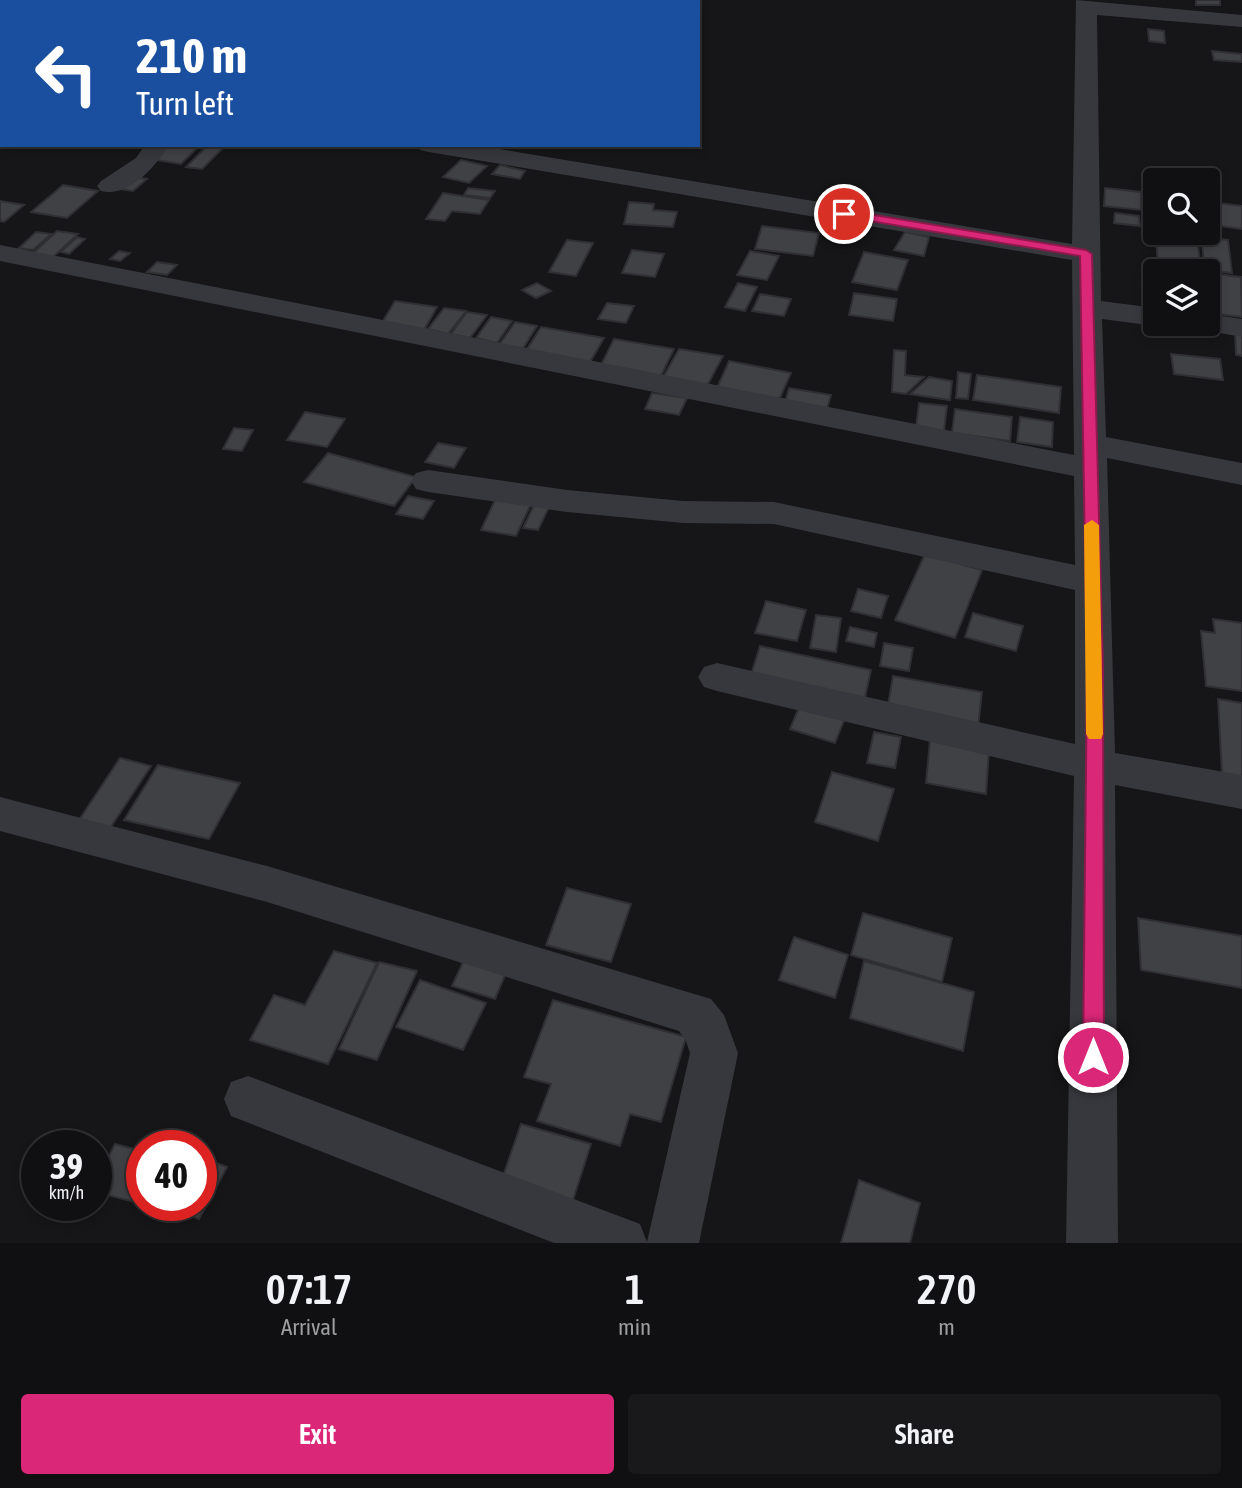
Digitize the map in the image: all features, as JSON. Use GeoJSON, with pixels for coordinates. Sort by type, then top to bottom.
{"type":"FeatureCollection","features":[{"type":"Feature","properties":{"kind":"street"},"geometry":{"type":"LineString","coordinates":[[1092,1243],[1095,765],[1086,254],[1087,4],[1242,21]]}},
{"type":"Feature","properties":{"kind":"street"},"geometry":{"type":"LineString","coordinates":[[110,186],[145,163],[157,147]]}},
{"type":"Feature","properties":{"kind":"street"},"geometry":{"type":"LineString","coordinates":[[471,148],[1086,254]]}},
{"type":"Feature","properties":{"kind":"street"},"geometry":{"type":"LineString","coordinates":[[0,253],[1090,456],[1242,474]]}},
{"type":"Feature","properties":{"kind":"street"},"geometry":{"type":"LineString","coordinates":[[1087,308],[1143,315]]}},
{"type":"Feature","properties":{"kind":"street"},"geometry":{"type":"LineString","coordinates":[[1220,325],[1242,328]]}},
{"type":"Feature","properties":{"kind":"street"},"geometry":{"type":"LineString","coordinates":[[428,481],[566,501],[683,512],[774,513],[1093,581]]}},
{"type":"Feature","properties":{"kind":"street"},"geometry":{"type":"LineString","coordinates":[[717,677],[1095,765],[1242,792]]}},
{"type":"Feature","properties":{"kind":"street"},"geometry":{"type":"LineString","coordinates":[[0,814],[267,884],[694,1014],[707,1030],[714,1054],[673,1243]]}},
{"type":"Feature","properties":{"kind":"street"},"geometry":{"type":"LineString","coordinates":[[248,1099],[621,1243]]}},
{"type":"Feature","properties":{"kind":"building"},"geometry":{"type":"Polygon","coordinates":[[[1196,0],[1220,0],[1220,5],[1196,5],[1196,0]]]}},
{"type":"Feature","properties":{"kind":"building"},"geometry":{"type":"Polygon","coordinates":[[[1148,29],[1164,31],[1165,43],[1149,41],[1148,29]]]}},
{"type":"Feature","properties":{"kind":"building"},"geometry":{"type":"Polygon","coordinates":[[[1212,51],[1242,54],[1242,62],[1214,60],[1212,51]]]}},
{"type":"Feature","properties":{"kind":"building"},"geometry":{"type":"Polygon","coordinates":[[[164,147],[198,147],[181,164],[151,159],[164,147]]]}},
{"type":"Feature","properties":{"kind":"building"},"geometry":{"type":"Polygon","coordinates":[[[206,147],[224,147],[202,169],[186,167],[206,147]]]}},
{"type":"Feature","properties":{"kind":"building"},"geometry":{"type":"Polygon","coordinates":[[[461,160],[487,166],[469,183],[443,177],[461,160]]]}},
{"type":"Feature","properties":{"kind":"building"},"geometry":{"type":"Polygon","coordinates":[[[500,165],[525,171],[520,179],[492,174],[500,165]]]}},
{"type":"Feature","properties":{"kind":"building"},"geometry":{"type":"Polygon","coordinates":[[[129,176],[147,179],[133,191],[114,188],[129,176]]]}},
{"type":"Feature","properties":{"kind":"building"},"geometry":{"type":"Polygon","coordinates":[[[63,185],[98,191],[67,218],[31,212],[63,185]]]}},
{"type":"Feature","properties":{"kind":"building"},"geometry":{"type":"Polygon","coordinates":[[[468,188],[495,191],[490,198],[464,195],[468,188]]]}},
{"type":"Feature","properties":{"kind":"building"},"geometry":{"type":"Polygon","coordinates":[[[1105,188],[1141,192],[1141,210],[1104,206],[1105,188]]]}},
{"type":"Feature","properties":{"kind":"building"},"geometry":{"type":"Polygon","coordinates":[[[443,193],[489,200],[480,214],[452,211],[445,221],[426,219],[443,193]]]}},
{"type":"Feature","properties":{"kind":"building"},"geometry":{"type":"Polygon","coordinates":[[[0,201],[24,205],[4,222],[0,221],[0,201]]]}},
{"type":"Feature","properties":{"kind":"building"},"geometry":{"type":"Polygon","coordinates":[[[629,202],[654,204],[653,210],[677,212],[673,227],[624,224],[629,202]]]}},
{"type":"Feature","properties":{"kind":"building"},"geometry":{"type":"Polygon","coordinates":[[[1220,203],[1242,206],[1242,229],[1221,226],[1220,203]]]}},
{"type":"Feature","properties":{"kind":"building"},"geometry":{"type":"Polygon","coordinates":[[[1115,213],[1139,216],[1140,226],[1114,223],[1115,213]]]}},
{"type":"Feature","properties":{"kind":"building"},"geometry":{"type":"Polygon","coordinates":[[[838,218],[857,221],[853,231],[834,228],[838,218]]]}},
{"type":"Feature","properties":{"kind":"building"},"geometry":{"type":"Polygon","coordinates":[[[762,226],[819,233],[813,256],[755,249],[762,226]]]}},
{"type":"Feature","properties":{"kind":"building"},"geometry":{"type":"Polygon","coordinates":[[[57,231],[78,234],[53,257],[32,254],[57,231]]]}},
{"type":"Feature","properties":{"kind":"building"},"geometry":{"type":"Polygon","coordinates":[[[36,232],[51,234],[33,250],[19,248],[36,232]]]}},
{"type":"Feature","properties":{"kind":"building"},"geometry":{"type":"Polygon","coordinates":[[[905,232],[929,237],[924,256],[894,250],[905,232]]]}},
{"type":"Feature","properties":{"kind":"building"},"geometry":{"type":"Polygon","coordinates":[[[77,237],[85,239],[69,254],[61,252],[77,237]]]}},
{"type":"Feature","properties":{"kind":"building"},"geometry":{"type":"Polygon","coordinates":[[[1220,239],[1228,240],[1232,273],[1220,272],[1220,259],[1204,259],[1202,245],[1220,245],[1220,239]]]}},
{"type":"Feature","properties":{"kind":"building"},"geometry":{"type":"Polygon","coordinates":[[[567,240],[593,243],[576,276],[549,272],[567,240]]]}},
{"type":"Feature","properties":{"kind":"building"},"geometry":{"type":"Polygon","coordinates":[[[1156,245],[1198,246],[1200,259],[1158,259],[1156,245]]]}},
{"type":"Feature","properties":{"kind":"building"},"geometry":{"type":"Polygon","coordinates":[[[632,250],[664,254],[655,277],[622,273],[632,250]]]}},
{"type":"Feature","properties":{"kind":"building"},"geometry":{"type":"Polygon","coordinates":[[[119,251],[130,253],[120,261],[110,259],[119,251]]]}},
{"type":"Feature","properties":{"kind":"building"},"geometry":{"type":"Polygon","coordinates":[[[750,251],[779,256],[767,280],[737,275],[750,251]]]}},
{"type":"Feature","properties":{"kind":"building"},"geometry":{"type":"Polygon","coordinates":[[[864,252],[908,260],[897,290],[852,282],[864,252]]]}},
{"type":"Feature","properties":{"kind":"building"},"geometry":{"type":"Polygon","coordinates":[[[157,262],[177,265],[167,275],[147,272],[157,262]]]}},
{"type":"Feature","properties":{"kind":"building"},"geometry":{"type":"Polygon","coordinates":[[[1220,274],[1241,277],[1242,317],[1220,314],[1220,274]]]}},
{"type":"Feature","properties":{"kind":"building"},"geometry":{"type":"Polygon","coordinates":[[[537,283],[551,291],[536,298],[522,290],[537,283]]]}},
{"type":"Feature","properties":{"kind":"building"},"geometry":{"type":"Polygon","coordinates":[[[738,283],[757,287],[745,311],[725,307],[738,283]]]}},
{"type":"Feature","properties":{"kind":"building"},"geometry":{"type":"Polygon","coordinates":[[[854,293],[897,299],[893,321],[849,315],[854,293]]]}},
{"type":"Feature","properties":{"kind":"building"},"geometry":{"type":"Polygon","coordinates":[[[760,294],[791,299],[784,316],[752,311],[760,294]]]}},
{"type":"Feature","properties":{"kind":"building"},"geometry":{"type":"Polygon","coordinates":[[[395,301],[437,307],[423,332],[380,326],[395,301]]]}},
{"type":"Feature","properties":{"kind":"building"},"geometry":{"type":"Polygon","coordinates":[[[607,303],[634,306],[626,323],[598,319],[607,303]]]}},
{"type":"Feature","properties":{"kind":"building"},"geometry":{"type":"Polygon","coordinates":[[[444,308],[466,311],[448,334],[428,329],[444,308]]]}},
{"type":"Feature","properties":{"kind":"building"},"geometry":{"type":"Polygon","coordinates":[[[467,312],[487,315],[470,338],[451,334],[467,312]]]}},
{"type":"Feature","properties":{"kind":"building"},"geometry":{"type":"Polygon","coordinates":[[[491,317],[512,321],[497,343],[476,338],[491,317]]]}},
{"type":"Feature","properties":{"kind":"building"},"geometry":{"type":"Polygon","coordinates":[[[515,322],[537,326],[522,350],[499,345],[515,322]]]}},
{"type":"Feature","properties":{"kind":"building"},"geometry":{"type":"Polygon","coordinates":[[[541,327],[604,338],[589,364],[525,352],[541,327]]]}},
{"type":"Feature","properties":{"kind":"building"},"geometry":{"type":"Polygon","coordinates":[[[1235,331],[1242,332],[1242,356],[1236,355],[1235,331]]]}},
{"type":"Feature","properties":{"kind":"building"},"geometry":{"type":"Polygon","coordinates":[[[614,339],[674,349],[660,378],[600,367],[614,339]]]}},
{"type":"Feature","properties":{"kind":"building"},"geometry":{"type":"Polygon","coordinates":[[[679,349],[723,356],[707,386],[662,379],[679,349]]]}},
{"type":"Feature","properties":{"kind":"building"},"geometry":{"type":"Polygon","coordinates":[[[894,350],[906,351],[905,375],[924,377],[906,394],[892,392],[894,350]]]}},
{"type":"Feature","properties":{"kind":"building"},"geometry":{"type":"Polygon","coordinates":[[[1171,354],[1220,359],[1223,380],[1174,374],[1171,354]]]}},
{"type":"Feature","properties":{"kind":"building"},"geometry":{"type":"Polygon","coordinates":[[[729,361],[791,373],[779,400],[717,388],[729,361]]]}},
{"type":"Feature","properties":{"kind":"building"},"geometry":{"type":"Polygon","coordinates":[[[958,372],[971,374],[968,399],[956,398],[958,372]]]}},
{"type":"Feature","properties":{"kind":"building"},"geometry":{"type":"Polygon","coordinates":[[[977,375],[1061,387],[1059,413],[973,400],[977,375]]]}},
{"type":"Feature","properties":{"kind":"building"},"geometry":{"type":"Polygon","coordinates":[[[929,377],[952,381],[950,400],[910,394],[929,377]]]}},
{"type":"Feature","properties":{"kind":"building"},"geometry":{"type":"Polygon","coordinates":[[[789,388],[831,395],[827,409],[785,402],[789,388]]]}},
{"type":"Feature","properties":{"kind":"building"},"geometry":{"type":"Polygon","coordinates":[[[652,393],[687,398],[679,415],[645,409],[652,393]]]}},
{"type":"Feature","properties":{"kind":"building"},"geometry":{"type":"Polygon","coordinates":[[[919,403],[947,406],[944,431],[916,427],[919,403]]]}},
{"type":"Feature","properties":{"kind":"building"},"geometry":{"type":"Polygon","coordinates":[[[955,409],[1012,417],[1010,441],[952,433],[955,409]]]}},
{"type":"Feature","properties":{"kind":"building"},"geometry":{"type":"Polygon","coordinates":[[[305,412],[345,419],[327,447],[287,440],[305,412]]]}},
{"type":"Feature","properties":{"kind":"building"},"geometry":{"type":"Polygon","coordinates":[[[1020,417],[1053,422],[1052,447],[1017,442],[1020,417]]]}},
{"type":"Feature","properties":{"kind":"building"},"geometry":{"type":"Polygon","coordinates":[[[234,428],[253,430],[242,451],[223,449],[234,428]]]}},
{"type":"Feature","properties":{"kind":"building"},"geometry":{"type":"Polygon","coordinates":[[[438,443],[466,448],[454,468],[425,462],[438,443]]]}},
{"type":"Feature","properties":{"kind":"building"},"geometry":{"type":"Polygon","coordinates":[[[328,453],[416,477],[394,506],[304,482],[328,453]]]}},
{"type":"Feature","properties":{"kind":"building"},"geometry":{"type":"Polygon","coordinates":[[[408,496],[434,501],[423,519],[396,514],[408,496]]]}},
{"type":"Feature","properties":{"kind":"building"},"geometry":{"type":"Polygon","coordinates":[[[496,498],[531,504],[516,536],[481,530],[496,498]]]}},
{"type":"Feature","properties":{"kind":"building"},"geometry":{"type":"Polygon","coordinates":[[[535,503],[550,505],[538,530],[523,528],[535,503]]]}},
{"type":"Feature","properties":{"kind":"building"},"geometry":{"type":"Polygon","coordinates":[[[925,554],[982,570],[955,638],[895,620],[925,554]]]}},
{"type":"Feature","properties":{"kind":"building"},"geometry":{"type":"Polygon","coordinates":[[[858,589],[888,596],[881,618],[851,611],[858,589]]]}},
{"type":"Feature","properties":{"kind":"building"},"geometry":{"type":"Polygon","coordinates":[[[766,601],[806,610],[797,641],[755,633],[766,601]]]}},
{"type":"Feature","properties":{"kind":"building"},"geometry":{"type":"Polygon","coordinates":[[[973,613],[1023,626],[1016,651],[965,637],[973,613]]]}},
{"type":"Feature","properties":{"kind":"building"},"geometry":{"type":"Polygon","coordinates":[[[816,615],[841,618],[836,652],[810,648],[816,615]]]}},
{"type":"Feature","properties":{"kind":"building"},"geometry":{"type":"Polygon","coordinates":[[[1213,619],[1242,623],[1242,691],[1206,686],[1201,631],[1215,633],[1213,619]]]}},
{"type":"Feature","properties":{"kind":"building"},"geometry":{"type":"Polygon","coordinates":[[[850,627],[877,633],[874,647],[846,641],[850,627]]]}},
{"type":"Feature","properties":{"kind":"building"},"geometry":{"type":"Polygon","coordinates":[[[884,643],[913,648],[909,671],[880,666],[884,643]]]}},
{"type":"Feature","properties":{"kind":"building"},"geometry":{"type":"Polygon","coordinates":[[[760,646],[871,670],[864,702],[750,678],[760,646]]]}},
{"type":"Feature","properties":{"kind":"building"},"geometry":{"type":"Polygon","coordinates":[[[893,676],[982,692],[978,727],[887,711],[893,676]]]}},
{"type":"Feature","properties":{"kind":"building"},"geometry":{"type":"Polygon","coordinates":[[[1218,699],[1242,703],[1242,777],[1222,773],[1218,699]]]}},
{"type":"Feature","properties":{"kind":"building"},"geometry":{"type":"Polygon","coordinates":[[[800,705],[845,718],[835,743],[790,729],[800,705]]]}},
{"type":"Feature","properties":{"kind":"building"},"geometry":{"type":"Polygon","coordinates":[[[874,732],[901,737],[895,768],[867,763],[874,732]]]}},
{"type":"Feature","properties":{"kind":"building"},"geometry":{"type":"Polygon","coordinates":[[[930,740],[989,751],[986,794],[926,783],[930,740]]]}},
{"type":"Feature","properties":{"kind":"building"},"geometry":{"type":"Polygon","coordinates":[[[120,758],[151,766],[107,833],[75,826],[120,758]]]}},
{"type":"Feature","properties":{"kind":"building"},"geometry":{"type":"Polygon","coordinates":[[[158,765],[240,783],[209,839],[124,820],[158,765]]]}},
{"type":"Feature","properties":{"kind":"building"},"geometry":{"type":"Polygon","coordinates":[[[832,772],[894,789],[878,841],[815,822],[832,772]]]}},
{"type":"Feature","properties":{"kind":"building"},"geometry":{"type":"Polygon","coordinates":[[[567,888],[631,904],[611,962],[546,945],[567,888]]]}},
{"type":"Feature","properties":{"kind":"building"},"geometry":{"type":"Polygon","coordinates":[[[863,913],[952,938],[942,982],[851,955],[863,913]]]}},
{"type":"Feature","properties":{"kind":"building"},"geometry":{"type":"Polygon","coordinates":[[[1138,918],[1242,936],[1242,988],[1141,970],[1138,918]]]}},
{"type":"Feature","properties":{"kind":"building"},"geometry":{"type":"Polygon","coordinates":[[[794,937],[848,955],[835,998],[779,980],[794,937]]]}},
{"type":"Feature","properties":{"kind":"building"},"geometry":{"type":"Polygon","coordinates":[[[334,951],[377,963],[328,1064],[250,1040],[274,995],[305,1005],[334,951]]]}},
{"type":"Feature","properties":{"kind":"building"},"geometry":{"type":"Polygon","coordinates":[[[464,960],[506,973],[495,999],[452,986],[464,960]]]}},
{"type":"Feature","properties":{"kind":"building"},"geometry":{"type":"Polygon","coordinates":[[[864,961],[974,992],[963,1051],[850,1018],[864,961]]]}},
{"type":"Feature","properties":{"kind":"building"},"geometry":{"type":"Polygon","coordinates":[[[379,962],[417,971],[377,1060],[339,1049],[379,962]]]}},
{"type":"Feature","properties":{"kind":"building"},"geometry":{"type":"Polygon","coordinates":[[[420,980],[486,1003],[463,1050],[396,1027],[420,980]]]}},
{"type":"Feature","properties":{"kind":"building"},"geometry":{"type":"Polygon","coordinates":[[[553,1000],[686,1037],[661,1122],[630,1114],[620,1146],[537,1121],[551,1084],[524,1077],[553,1000]]]}},
{"type":"Feature","properties":{"kind":"building"},"geometry":{"type":"Polygon","coordinates":[[[521,1124],[591,1144],[573,1200],[502,1179],[521,1124]]]}},
{"type":"Feature","properties":{"kind":"building"},"geometry":{"type":"Polygon","coordinates":[[[115,1144],[126,1147],[126,1200],[112,1196],[112,1150],[115,1144]]]}},
{"type":"Feature","properties":{"kind":"building"},"geometry":{"type":"Polygon","coordinates":[[[217,1163],[227,1167],[217,1186],[217,1163]]]}},
{"type":"Feature","properties":{"kind":"building"},"geometry":{"type":"Polygon","coordinates":[[[859,1180],[920,1203],[910,1243],[841,1243],[859,1180]]]}},
{"type":"Feature","properties":{"kind":"slow traffic"},"geometry":{"type":"LineString","coordinates":[[1092,525],[1095,734]]}},
{"type":"Feature","properties":{"kind":"route"},"geometry":{"type":"LineString","coordinates":[[844,214],[1086,254],[1095,669],[1093,1057]]}}]}
